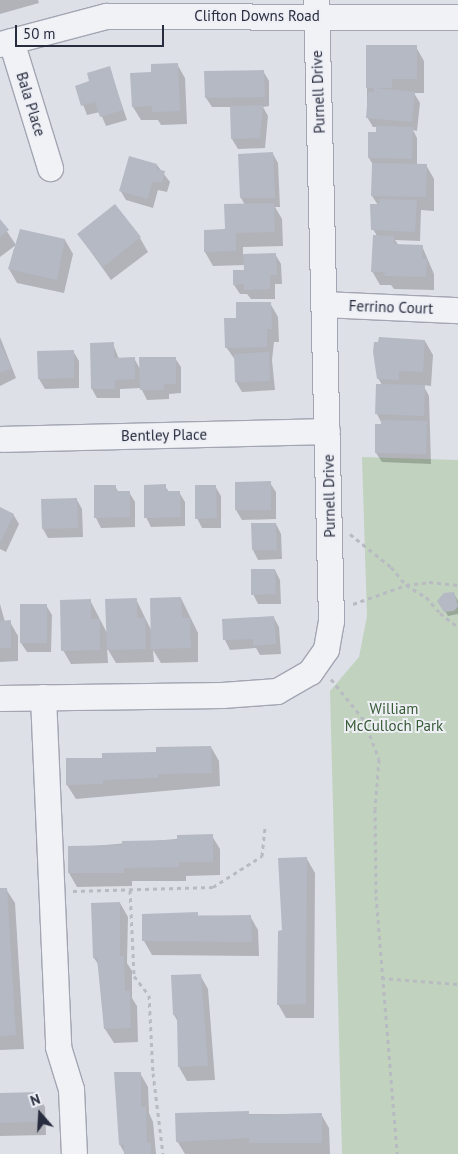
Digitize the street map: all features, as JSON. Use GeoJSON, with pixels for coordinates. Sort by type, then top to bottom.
{"type":"FeatureCollection","features":[{"type":"Feature","properties":{"kind":"street","name":"Clifton Downs Road"},"geometry":{"type":"LineString","coordinates":[[6,43],[106,16],[316,8],[458,17]]}},
{"type":"Feature","properties":{"kind":"street","name":"Purnell Drive"},"geometry":{"type":"LineString","coordinates":[[0,698],[258,693],[277,691],[294,683],[315,667],[326,649],[330,609],[329,525],[316,8]]}},
{"type":"Feature","properties":{"kind":"street","name":"Bala Place"},"geometry":{"type":"LineString","coordinates":[[6,43],[50,168]]}},
{"type":"Feature","properties":{"kind":"street","name":"Ferrino Court"},"geometry":{"type":"LineString","coordinates":[[324,304],[458,310]]}},
{"type":"Feature","properties":{"kind":"street","name":"Bentley Place"},"geometry":{"type":"LineString","coordinates":[[2,439],[327,431]]}},
{"type":"Feature","properties":{"kind":"street"},"geometry":{"type":"LineString","coordinates":[[43,697],[53,892],[58,1047],[71,1089],[74,1154]]}},
{"type":"Feature","properties":{"kind":"path"},"geometry":{"type":"LineString","coordinates":[[329,525],[349,533],[391,567],[406,584],[426,597],[440,613],[458,627]]}},
{"type":"Feature","properties":{"kind":"path"},"geometry":{"type":"LineString","coordinates":[[330,609],[406,584],[429,582],[458,585]]}},
{"type":"Feature","properties":{"kind":"path"},"geometry":{"type":"LineString","coordinates":[[315,667],[328,676],[364,720],[379,759],[375,809],[382,978],[397,1154]]}},
{"type":"Feature","properties":{"kind":"path"},"geometry":{"type":"LineString","coordinates":[[53,892],[213,887],[262,856],[265,826]]}},
{"type":"Feature","properties":{"kind":"path"},"geometry":{"type":"LineString","coordinates":[[130,890],[134,976],[149,995],[153,1073],[163,1154]]}},
{"type":"Feature","properties":{"kind":"path"},"geometry":{"type":"LineString","coordinates":[[382,978],[458,984]]}},
{"type":"Feature","properties":{"kind":"green space","name":"William McCulloch Park"},"geometry":{"type":"Polygon","coordinates":[[[362,457],[458,460],[458,1154],[342,1154],[330,691],[359,657],[367,616],[362,457]]]}},
{"type":"Feature","properties":{"kind":"building"},"geometry":{"type":"Polygon","coordinates":[[[366,45],[417,45],[417,79],[392,79],[392,88],[366,88],[366,45]]]}},
{"type":"Feature","properties":{"kind":"building"},"geometry":{"type":"Polygon","coordinates":[[[178,63],[180,111],[152,112],[152,106],[132,107],[130,73],[151,72],[151,64],[178,63]]]}},
{"type":"Feature","properties":{"kind":"building"},"geometry":{"type":"Polygon","coordinates":[[[110,66],[123,110],[100,117],[95,102],[81,106],[75,86],[89,81],[87,73],[110,66]]]}},
{"type":"Feature","properties":{"kind":"building"},"geometry":{"type":"Polygon","coordinates":[[[264,70],[265,97],[205,98],[204,71],[264,70]]]}},
{"type":"Feature","properties":{"kind":"building"},"geometry":{"type":"Polygon","coordinates":[[[374,88],[415,92],[412,122],[366,118],[368,92],[374,92],[374,88]]]}},
{"type":"Feature","properties":{"kind":"building"},"geometry":{"type":"Polygon","coordinates":[[[263,105],[260,138],[231,139],[230,106],[263,105]]]}},
{"type":"Feature","properties":{"kind":"building"},"geometry":{"type":"Polygon","coordinates":[[[376,126],[413,127],[412,159],[368,158],[368,132],[376,132],[376,126]]]}},
{"type":"Feature","properties":{"kind":"building"},"geometry":{"type":"Polygon","coordinates":[[[273,152],[275,198],[240,198],[238,154],[273,152]]]}},
{"type":"Feature","properties":{"kind":"building"},"geometry":{"type":"Polygon","coordinates":[[[129,156],[157,164],[156,169],[165,171],[162,183],[153,181],[147,199],[119,191],[129,156]]]}},
{"type":"Feature","properties":{"kind":"building"},"geometry":{"type":"Polygon","coordinates":[[[372,163],[427,164],[426,197],[371,196],[372,163]]]}},
{"type":"Feature","properties":{"kind":"building"},"geometry":{"type":"Polygon","coordinates":[[[380,199],[417,200],[415,232],[371,230],[370,204],[379,204],[380,199]]]}},
{"type":"Feature","properties":{"kind":"building"},"geometry":{"type":"Polygon","coordinates":[[[274,203],[275,232],[236,233],[236,251],[204,252],[204,230],[225,229],[224,204],[274,203]]]}},
{"type":"Feature","properties":{"kind":"building"},"geometry":{"type":"Polygon","coordinates":[[[115,204],[141,237],[103,267],[77,234],[115,204]]]}},
{"type":"Feature","properties":{"kind":"building"},"geometry":{"type":"Polygon","coordinates":[[[0,219],[9,230],[0,237],[0,219]]]}},
{"type":"Feature","properties":{"kind":"building"},"geometry":{"type":"Polygon","coordinates":[[[20,229],[65,239],[57,280],[8,269],[20,229]]]}},
{"type":"Feature","properties":{"kind":"building"},"geometry":{"type":"Polygon","coordinates":[[[373,235],[394,236],[394,244],[423,245],[422,259],[427,259],[426,277],[384,276],[385,272],[371,272],[373,235]]]}},
{"type":"Feature","properties":{"kind":"building"},"geometry":{"type":"Polygon","coordinates":[[[276,253],[277,275],[270,275],[270,289],[244,290],[244,284],[233,285],[233,270],[244,270],[243,254],[276,253]]]}},
{"type":"Feature","properties":{"kind":"building"},"geometry":{"type":"Polygon","coordinates":[[[236,302],[271,302],[272,329],[267,329],[267,347],[225,348],[224,318],[236,318],[236,302]]]}},
{"type":"Feature","properties":{"kind":"building"},"geometry":{"type":"Polygon","coordinates":[[[379,337],[425,340],[423,372],[399,371],[399,380],[377,379],[373,352],[374,342],[378,342],[379,337]]]}},
{"type":"Feature","properties":{"kind":"building"},"geometry":{"type":"Polygon","coordinates":[[[114,342],[114,358],[135,357],[135,379],[115,380],[115,389],[91,389],[90,343],[114,342]]]}},
{"type":"Feature","properties":{"kind":"building"},"geometry":{"type":"Polygon","coordinates":[[[0,344],[12,368],[0,373],[0,344]]]}},
{"type":"Feature","properties":{"kind":"building"},"geometry":{"type":"Polygon","coordinates":[[[74,350],[74,378],[38,379],[37,351],[74,350]]]}},
{"type":"Feature","properties":{"kind":"building"},"geometry":{"type":"Polygon","coordinates":[[[269,352],[270,381],[235,382],[234,354],[269,352]]]}},
{"type":"Feature","properties":{"kind":"building"},"geometry":{"type":"Polygon","coordinates":[[[139,357],[176,357],[176,384],[164,384],[164,390],[140,390],[139,357]]]}},
{"type":"Feature","properties":{"kind":"building"},"geometry":{"type":"Polygon","coordinates":[[[376,384],[425,385],[424,416],[375,414],[376,384]]]}},
{"type":"Feature","properties":{"kind":"building"},"geometry":{"type":"Polygon","coordinates":[[[381,420],[427,421],[426,454],[375,453],[375,424],[381,424],[381,420]]]}},
{"type":"Feature","properties":{"kind":"building"},"geometry":{"type":"Polygon","coordinates":[[[271,481],[271,510],[235,510],[235,482],[271,481]]]}},
{"type":"Feature","properties":{"kind":"building"},"geometry":{"type":"Polygon","coordinates":[[[166,484],[166,491],[180,491],[181,517],[144,518],[144,485],[166,484]]]}},
{"type":"Feature","properties":{"kind":"building"},"geometry":{"type":"Polygon","coordinates":[[[94,485],[116,485],[116,491],[130,491],[130,517],[94,518],[94,485]]]}},
{"type":"Feature","properties":{"kind":"building"},"geometry":{"type":"Polygon","coordinates":[[[195,485],[216,485],[217,518],[195,519],[195,485]]]}},
{"type":"Feature","properties":{"kind":"building"},"geometry":{"type":"Polygon","coordinates":[[[77,498],[78,528],[42,529],[41,499],[77,498]]]}},
{"type":"Feature","properties":{"kind":"building"},"geometry":{"type":"Polygon","coordinates":[[[0,507],[14,514],[0,543],[0,507]]]}},
{"type":"Feature","properties":{"kind":"building"},"geometry":{"type":"Polygon","coordinates":[[[251,523],[276,523],[277,550],[252,550],[251,523]]]}},
{"type":"Feature","properties":{"kind":"building"},"geometry":{"type":"Polygon","coordinates":[[[251,569],[275,569],[276,594],[251,595],[251,569]]]}},
{"type":"Feature","properties":{"kind":"building"},"geometry":{"type":"Polygon","coordinates":[[[454,592],[458,606],[454,611],[444,612],[437,601],[444,593],[454,592]]]}},
{"type":"Feature","properties":{"kind":"building"},"geometry":{"type":"Polygon","coordinates":[[[181,597],[182,618],[190,618],[191,648],[151,649],[150,598],[181,597]]]}},
{"type":"Feature","properties":{"kind":"building"},"geometry":{"type":"Polygon","coordinates":[[[137,598],[137,618],[145,618],[146,649],[107,650],[105,599],[137,598]]]}},
{"type":"Feature","properties":{"kind":"building"},"geometry":{"type":"Polygon","coordinates":[[[91,599],[91,619],[100,619],[100,650],[61,651],[60,600],[91,599]]]}},
{"type":"Feature","properties":{"kind":"building"},"geometry":{"type":"Polygon","coordinates":[[[20,604],[47,604],[47,643],[20,643],[20,604]]]}},
{"type":"Feature","properties":{"kind":"building"},"geometry":{"type":"Polygon","coordinates":[[[274,616],[276,644],[253,646],[253,639],[223,640],[222,619],[274,616]]]}},
{"type":"Feature","properties":{"kind":"building"},"geometry":{"type":"Polygon","coordinates":[[[11,620],[11,648],[0,648],[0,621],[11,620]]]}},
{"type":"Feature","properties":{"kind":"building"},"geometry":{"type":"Polygon","coordinates":[[[211,746],[212,773],[158,774],[158,778],[103,780],[103,784],[66,785],[66,758],[102,758],[102,753],[156,752],[156,747],[211,746]]]}},
{"type":"Feature","properties":{"kind":"building"},"geometry":{"type":"Polygon","coordinates":[[[213,834],[213,862],[179,862],[179,867],[124,868],[124,873],[68,873],[68,846],[122,845],[122,841],[177,840],[177,835],[213,834]]]}},
{"type":"Feature","properties":{"kind":"building"},"geometry":{"type":"Polygon","coordinates":[[[307,857],[306,1004],[277,1005],[278,931],[282,930],[278,858],[307,857]]]}},
{"type":"Feature","properties":{"kind":"building"},"geometry":{"type":"Polygon","coordinates":[[[0,888],[7,888],[16,1035],[0,1036],[0,888]]]}},
{"type":"Feature","properties":{"kind":"building"},"geometry":{"type":"Polygon","coordinates":[[[120,902],[120,956],[124,956],[125,991],[130,991],[131,1028],[104,1029],[97,958],[93,958],[91,903],[120,902]]]}},
{"type":"Feature","properties":{"kind":"building"},"geometry":{"type":"Polygon","coordinates":[[[198,912],[198,916],[251,915],[252,942],[142,941],[142,914],[198,912]]]}},
{"type":"Feature","properties":{"kind":"building"},"geometry":{"type":"Polygon","coordinates":[[[201,974],[208,1066],[178,1067],[177,1015],[173,1015],[171,975],[201,974]]]}},
{"type":"Feature","properties":{"kind":"building"},"geometry":{"type":"Polygon","coordinates":[[[114,1072],[141,1072],[141,1107],[146,1106],[147,1143],[151,1143],[151,1154],[124,1154],[124,1145],[119,1145],[114,1072]]]}},
{"type":"Feature","properties":{"kind":"building"},"geometry":{"type":"Polygon","coordinates":[[[38,1092],[39,1122],[0,1123],[0,1093],[38,1092]]]}},
{"type":"Feature","properties":{"kind":"building"},"geometry":{"type":"Polygon","coordinates":[[[249,1111],[249,1115],[322,1113],[322,1143],[249,1143],[249,1138],[176,1142],[175,1113],[249,1111]]]}}]}
